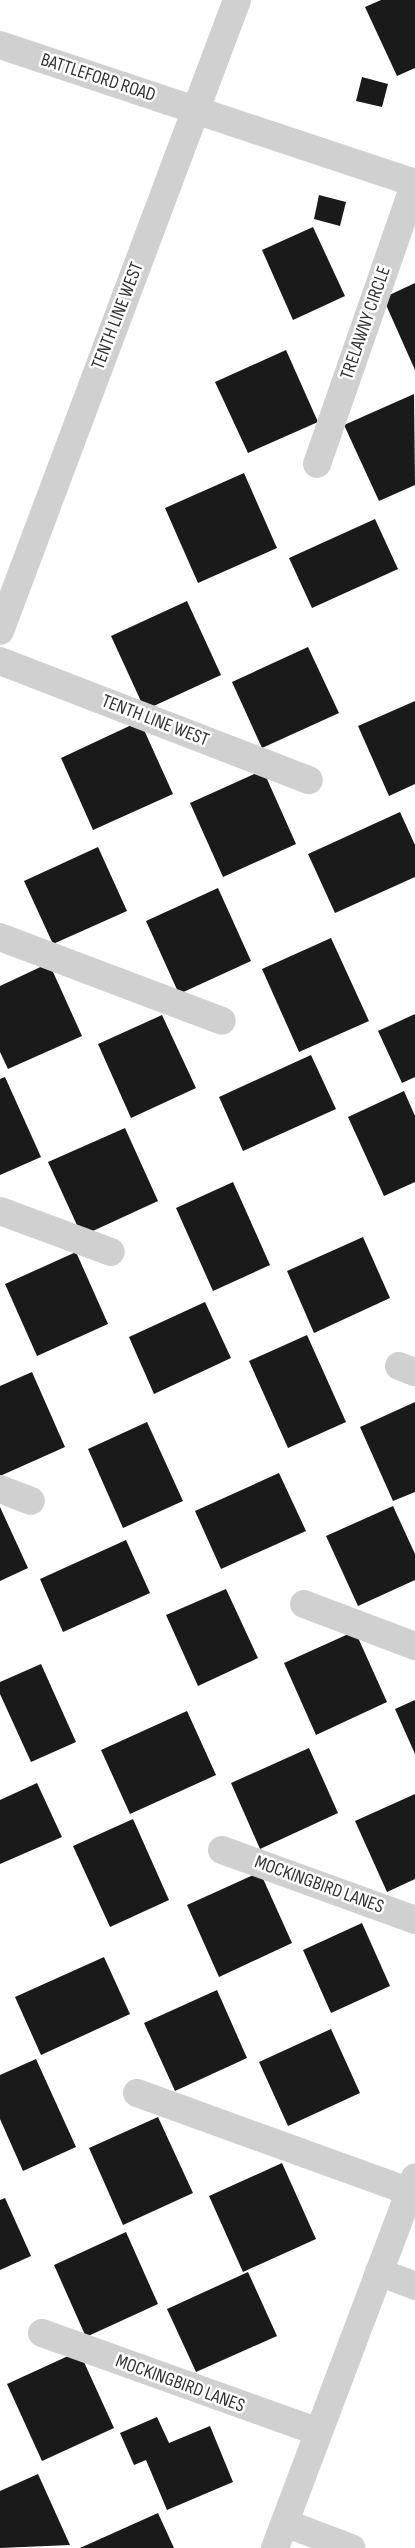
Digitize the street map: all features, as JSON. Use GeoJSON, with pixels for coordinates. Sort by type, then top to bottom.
{"type":"FeatureCollection","features":[{"type":"Feature","properties":{"kind":"street","name":"TENTH LINE WEST"},"geometry":{"type":"LineString","coordinates":[[0,632],[237,0]]}},
{"type":"Feature","properties":{"kind":"street","name":"BATTLEFORD ROAD"},"geometry":{"type":"LineString","coordinates":[[0,45],[197,110]]}},
{"type":"Feature","properties":{"kind":"street","name":"TRELAWNY CIRCLE"},"geometry":{"type":"LineString","coordinates":[[197,110],[415,183],[317,464]]}},
{"type":"Feature","properties":{"kind":"street","name":"TENTH LINE WEST"},"geometry":{"type":"LineString","coordinates":[[0,661],[310,780]]}},
{"type":"Feature","properties":{"kind":"street"},"geometry":{"type":"LineString","coordinates":[[0,937],[222,1021]]}},
{"type":"Feature","properties":{"kind":"street"},"geometry":{"type":"LineString","coordinates":[[0,1211],[112,1252]]}},
{"type":"Feature","properties":{"kind":"street"},"geometry":{"type":"LineString","coordinates":[[0,1490],[31,1501]]}},
{"type":"Feature","properties":{"kind":"street"},"geometry":{"type":"LineString","coordinates":[[304,1604],[415,1646]]}},
{"type":"Feature","properties":{"kind":"street","name":"MOCKINGBIRD LANES"},"geometry":{"type":"LineString","coordinates":[[222,1850],[415,1920]]}},
{"type":"Feature","properties":{"kind":"street"},"geometry":{"type":"LineString","coordinates":[[137,2093],[412,2185],[280,2536],[351,2548]]}},
{"type":"Feature","properties":{"kind":"street"},"geometry":{"type":"LineString","coordinates":[[379,2272],[415,2286]]}},
{"type":"Feature","properties":{"kind":"street","name":"MOCKINGBIRD LANES"},"geometry":{"type":"LineString","coordinates":[[42,2333],[318,2432]]}},
{"type":"Feature","properties":{"kind":"building"},"geometry":{"type":"Polygon","coordinates":[[[381,0],[415,0],[415,68],[397,76],[365,7],[381,0]]]}},
{"type":"Feature","properties":{"kind":"building"},"geometry":{"type":"Polygon","coordinates":[[[362,77],[388,84],[382,107],[356,101],[362,77]]]}},
{"type":"Feature","properties":{"kind":"building"},"geometry":{"type":"Polygon","coordinates":[[[319,195],[346,202],[340,226],[314,219],[319,195]]]}},
{"type":"Feature","properties":{"kind":"building"},"geometry":{"type":"Polygon","coordinates":[[[313,227],[345,296],[293,320],[262,250],[313,227]]]}},
{"type":"Feature","properties":{"kind":"building"},"geometry":{"type":"Polygon","coordinates":[[[415,283],[415,370],[383,298],[415,283]]]}},
{"type":"Feature","properties":{"kind":"building"},"geometry":{"type":"Polygon","coordinates":[[[286,350],[318,422],[248,453],[215,382],[286,350]]]}},
{"type":"Feature","properties":{"kind":"building"},"geometry":{"type":"Polygon","coordinates":[[[414,394],[415,485],[379,501],[344,425],[414,394]]]}},
{"type":"Feature","properties":{"kind":"building"},"geometry":{"type":"Polygon","coordinates":[[[244,473],[277,548],[198,583],[165,508],[244,473]]]}},
{"type":"Feature","properties":{"kind":"building"},"geometry":{"type":"Polygon","coordinates":[[[375,519],[398,569],[312,608],[289,558],[375,519]]]}},
{"type":"Feature","properties":{"kind":"building"},"geometry":{"type":"Polygon","coordinates":[[[187,601],[221,675],[145,710],[111,636],[187,601]]]}},
{"type":"Feature","properties":{"kind":"building"},"geometry":{"type":"Polygon","coordinates":[[[308,647],[339,713],[262,748],[232,682],[308,647]]]}},
{"type":"Feature","properties":{"kind":"building"},"geometry":{"type":"Polygon","coordinates":[[[415,701],[415,784],[389,796],[358,726],[415,701]]]}},
{"type":"Feature","properties":{"kind":"building"},"geometry":{"type":"Polygon","coordinates":[[[140,721],[173,794],[93,830],[61,758],[140,721]]]}},
{"type":"Feature","properties":{"kind":"building"},"geometry":{"type":"Polygon","coordinates":[[[263,770],[296,844],[223,877],[190,803],[263,770]]]}},
{"type":"Feature","properties":{"kind":"building"},"geometry":{"type":"Polygon","coordinates":[[[400,812],[415,845],[415,877],[335,913],[308,854],[400,812]]]}},
{"type":"Feature","properties":{"kind":"building"},"geometry":{"type":"Polygon","coordinates":[[[98,847],[127,911],[53,944],[24,881],[98,847]]]}},
{"type":"Feature","properties":{"kind":"building"},"geometry":{"type":"Polygon","coordinates":[[[218,888],[251,961],[179,994],[146,921],[218,888]]]}},
{"type":"Feature","properties":{"kind":"building"},"geometry":{"type":"Polygon","coordinates":[[[331,938],[369,1021],[299,1052],[262,969],[331,938]]]}},
{"type":"Feature","properties":{"kind":"building"},"geometry":{"type":"Polygon","coordinates":[[[49,963],[82,1036],[8,1069],[0,1052],[0,986],[49,963]]]}},
{"type":"Feature","properties":{"kind":"building"},"geometry":{"type":"Polygon","coordinates":[[[415,1014],[415,1077],[402,1083],[378,1031],[415,1014]]]}},
{"type":"Feature","properties":{"kind":"building"},"geometry":{"type":"Polygon","coordinates":[[[162,1015],[196,1088],[131,1118],[98,1044],[162,1015]]]}},
{"type":"Feature","properties":{"kind":"building"},"geometry":{"type":"Polygon","coordinates":[[[311,1055],[336,1109],[243,1151],[219,1097],[311,1055]]]}},
{"type":"Feature","properties":{"kind":"building"},"geometry":{"type":"Polygon","coordinates":[[[5,1077],[41,1157],[0,1175],[0,1079],[5,1077]]]}},
{"type":"Feature","properties":{"kind":"building"},"geometry":{"type":"Polygon","coordinates":[[[404,1091],[415,1116],[415,1182],[384,1196],[348,1117],[404,1091]]]}},
{"type":"Feature","properties":{"kind":"building"},"geometry":{"type":"Polygon","coordinates":[[[125,1128],[158,1201],[82,1236],[48,1162],[125,1128]]]}},
{"type":"Feature","properties":{"kind":"building"},"geometry":{"type":"Polygon","coordinates":[[[233,1182],[270,1265],[213,1291],[176,1208],[233,1182]]]}},
{"type":"Feature","properties":{"kind":"building"},"geometry":{"type":"Polygon","coordinates":[[[363,1237],[390,1298],[314,1333],[287,1271],[363,1237]]]}},
{"type":"Feature","properties":{"kind":"building"},"geometry":{"type":"Polygon","coordinates":[[[76,1252],[108,1324],[37,1356],[5,1284],[76,1252]]]}},
{"type":"Feature","properties":{"kind":"building"},"geometry":{"type":"Polygon","coordinates":[[[205,1302],[231,1358],[154,1394],[129,1337],[205,1302]]]}},
{"type":"Feature","properties":{"kind":"building"},"geometry":{"type":"Polygon","coordinates":[[[307,1335],[346,1422],[288,1448],[249,1361],[307,1335]]]}},
{"type":"Feature","properties":{"kind":"building"},"geometry":{"type":"Polygon","coordinates":[[[32,1372],[65,1447],[0,1476],[0,1386],[32,1372]]]}},
{"type":"Feature","properties":{"kind":"building"},"geometry":{"type":"Polygon","coordinates":[[[415,1402],[415,1492],[393,1501],[360,1427],[415,1402]]]}},
{"type":"Feature","properties":{"kind":"building"},"geometry":{"type":"Polygon","coordinates":[[[147,1422],[183,1501],[123,1528],[88,1449],[147,1422]]]}},
{"type":"Feature","properties":{"kind":"building"},"geometry":{"type":"Polygon","coordinates":[[[279,1473],[306,1531],[221,1569],[195,1511],[279,1473]]]}},
{"type":"Feature","properties":{"kind":"building"},"geometry":{"type":"Polygon","coordinates":[[[393,1506],[415,1554],[415,1580],[358,1606],[326,1536],[393,1506]]]}},
{"type":"Feature","properties":{"kind":"building"},"geometry":{"type":"Polygon","coordinates":[[[0,1507],[28,1568],[0,1581],[0,1507]]]}},
{"type":"Feature","properties":{"kind":"building"},"geometry":{"type":"Polygon","coordinates":[[[126,1540],[150,1593],[63,1632],[40,1579],[126,1540]]]}},
{"type":"Feature","properties":{"kind":"building"},"geometry":{"type":"Polygon","coordinates":[[[226,1589],[258,1658],[198,1686],[166,1615],[226,1589]]]}},
{"type":"Feature","properties":{"kind":"building"},"geometry":{"type":"Polygon","coordinates":[[[355,1631],[387,1702],[316,1735],[284,1663],[355,1631]]]}},
{"type":"Feature","properties":{"kind":"building"},"geometry":{"type":"Polygon","coordinates":[[[41,1664],[76,1742],[31,1762],[0,1694],[0,1682],[41,1664]]]}},
{"type":"Feature","properties":{"kind":"building"},"geometry":{"type":"Polygon","coordinates":[[[415,1700],[415,1754],[395,1709],[415,1700]]]}},
{"type":"Feature","properties":{"kind":"building"},"geometry":{"type":"Polygon","coordinates":[[[187,1711],[216,1775],[130,1814],[101,1750],[187,1711]]]}},
{"type":"Feature","properties":{"kind":"building"},"geometry":{"type":"Polygon","coordinates":[[[309,1748],[338,1813],[260,1849],[231,1783],[309,1748]]]}},
{"type":"Feature","properties":{"kind":"building"},"geometry":{"type":"Polygon","coordinates":[[[37,1783],[62,1837],[0,1864],[0,1800],[37,1783]]]}},
{"type":"Feature","properties":{"kind":"building"},"geometry":{"type":"Polygon","coordinates":[[[415,1794],[415,1879],[387,1892],[355,1821],[415,1794]]]}},
{"type":"Feature","properties":{"kind":"building"},"geometry":{"type":"Polygon","coordinates":[[[133,1819],[169,1900],[110,1927],[73,1846],[133,1819]]]}},
{"type":"Feature","properties":{"kind":"building"},"geometry":{"type":"Polygon","coordinates":[[[260,1872],[292,1943],[219,1977],[187,1905],[260,1872]]]}},
{"type":"Feature","properties":{"kind":"building"},"geometry":{"type":"Polygon","coordinates":[[[362,1923],[390,1986],[331,2013],[303,1950],[362,1923]]]}},
{"type":"Feature","properties":{"kind":"building"},"geometry":{"type":"Polygon","coordinates":[[[104,1957],[130,2014],[41,2055],[15,1997],[104,1957]]]}},
{"type":"Feature","properties":{"kind":"building"},"geometry":{"type":"Polygon","coordinates":[[[217,1990],[247,2058],[175,2091],[144,2023],[217,1990]]]}},
{"type":"Feature","properties":{"kind":"building"},"geometry":{"type":"Polygon","coordinates":[[[331,2029],[360,2093],[288,2126],[259,2062],[331,2029]]]}},
{"type":"Feature","properties":{"kind":"building"},"geometry":{"type":"Polygon","coordinates":[[[36,2059],[76,2147],[23,2171],[0,2119],[0,2075],[36,2059]]]}},
{"type":"Feature","properties":{"kind":"building"},"geometry":{"type":"Polygon","coordinates":[[[158,2117],[193,2193],[123,2225],[89,2148],[158,2117]]]}},
{"type":"Feature","properties":{"kind":"building"},"geometry":{"type":"Polygon","coordinates":[[[282,2163],[316,2239],[243,2272],[209,2196],[282,2163]]]}},
{"type":"Feature","properties":{"kind":"building"},"geometry":{"type":"Polygon","coordinates":[[[5,2198],[31,2256],[0,2270],[0,2200],[5,2198]]]}},
{"type":"Feature","properties":{"kind":"building"},"geometry":{"type":"Polygon","coordinates":[[[126,2232],[158,2304],[86,2337],[54,2265],[126,2232]]]}},
{"type":"Feature","properties":{"kind":"building"},"geometry":{"type":"Polygon","coordinates":[[[248,2272],[277,2336],[196,2372],[167,2309],[248,2272]]]}},
{"type":"Feature","properties":{"kind":"building"},"geometry":{"type":"Polygon","coordinates":[[[79,2351],[114,2428],[42,2461],[7,2384],[79,2351]]]}},
{"type":"Feature","properties":{"kind":"building"},"geometry":{"type":"Polygon","coordinates":[[[157,2417],[169,2443],[210,2426],[233,2482],[167,2510],[146,2460],[134,2465],[120,2433],[157,2417]]]}},
{"type":"Feature","properties":{"kind":"building"},"geometry":{"type":"Polygon","coordinates":[[[38,2474],[70,2545],[0,2548],[0,2491],[38,2474]]]}},
{"type":"Feature","properties":{"kind":"building"},"geometry":{"type":"Polygon","coordinates":[[[158,2513],[174,2548],[80,2548],[158,2513]]]}}]}
